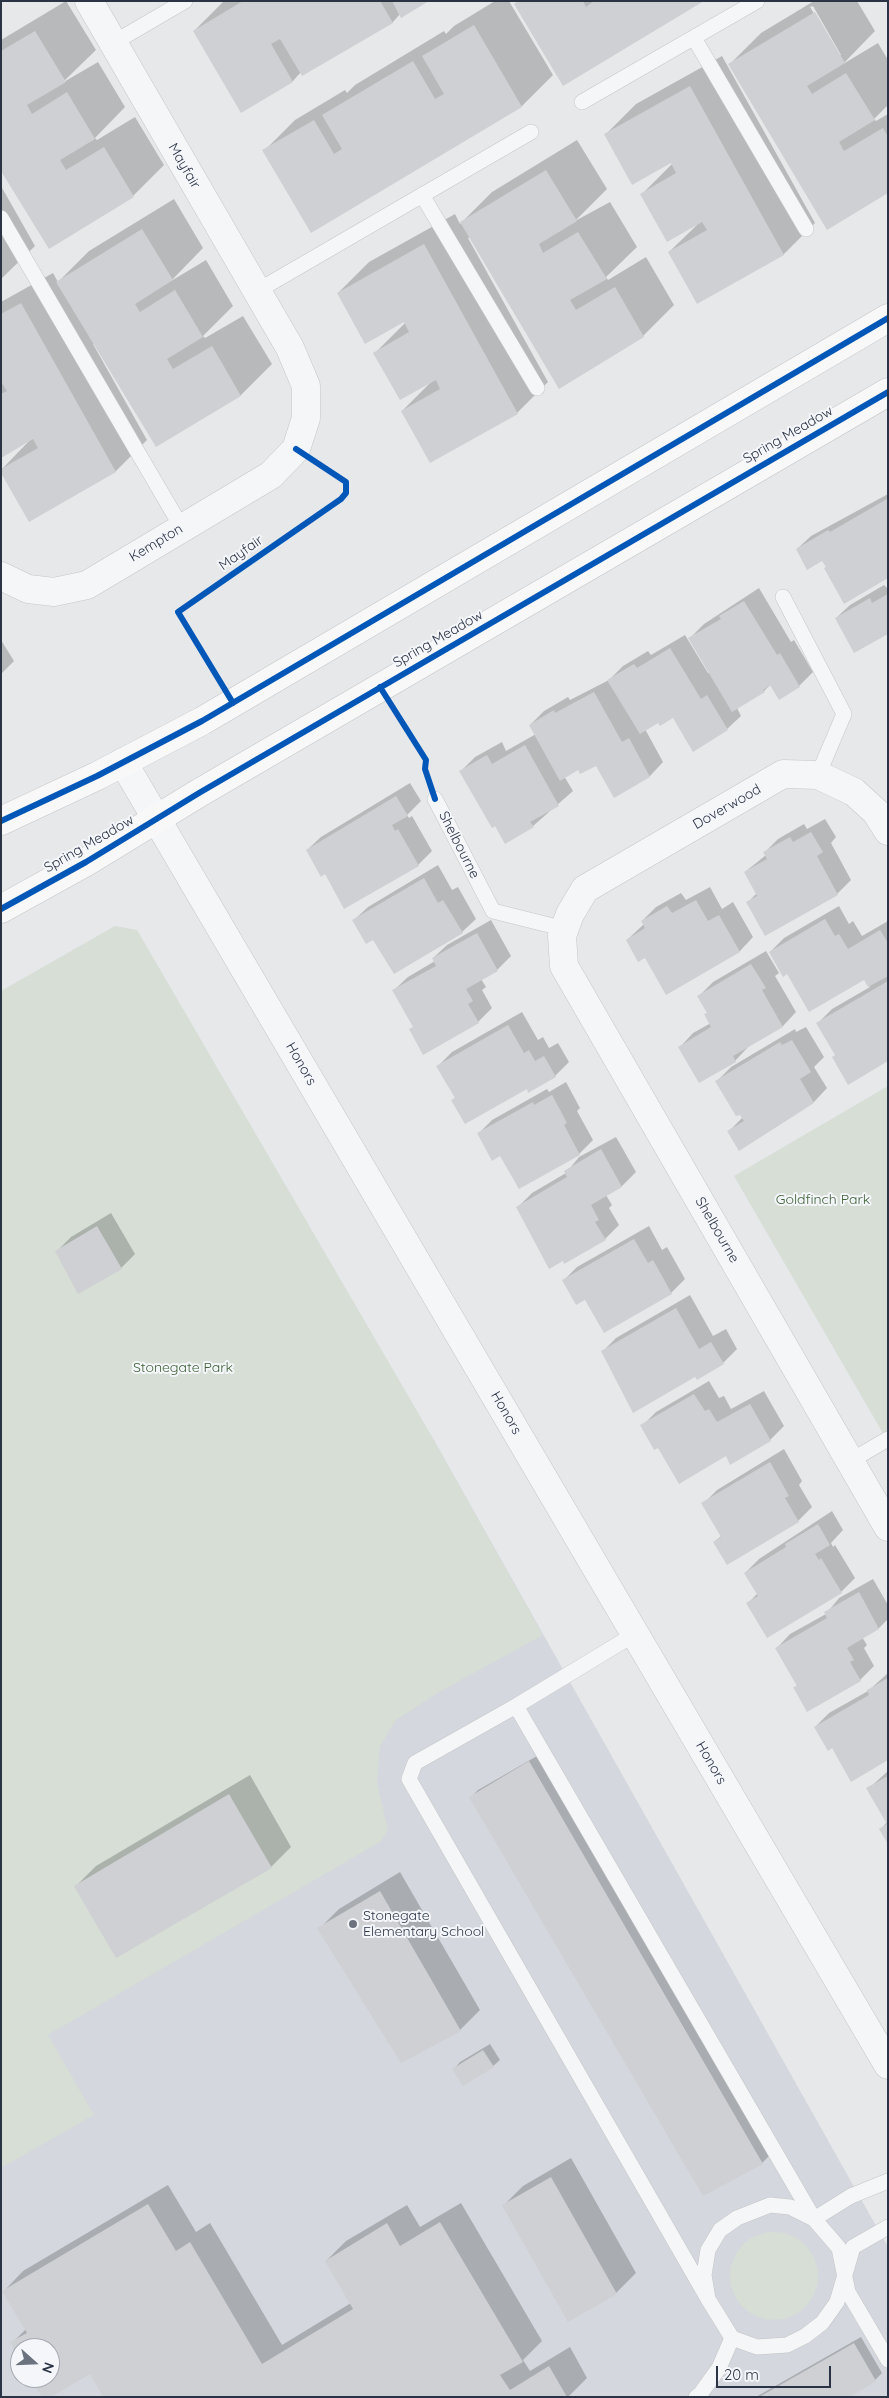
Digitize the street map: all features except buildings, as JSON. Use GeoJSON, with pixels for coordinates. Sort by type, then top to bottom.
{"type":"FeatureCollection","features":[{"type":"Feature","properties":{"kind":"street","name":"Mayfair"},"geometry":{"type":"LineString","coordinates":[[89,1],[290,348],[306,386],[306,418],[296,449]]}},
{"type":"Feature","properties":{"kind":"street"},"geometry":{"type":"LineString","coordinates":[[1,821],[202,722],[888,318]]}},
{"type":"Feature","properties":{"kind":"street","name":"Spring Meadow"},"geometry":{"type":"LineString","coordinates":[[1,909],[86,862],[888,392]]}},
{"type":"Feature","properties":{"kind":"street","name":"Kempton"},"geometry":{"type":"LineString","coordinates":[[1,576],[28,589],[54,592],[87,584],[271,475],[296,449]]}},
{"type":"Feature","properties":{"kind":"street","name":"Honors"},"geometry":{"type":"LineString","coordinates":[[123,762],[888,2065]]}},
{"type":"Feature","properties":{"kind":"street","name":"Doverwood"},"geometry":{"type":"LineString","coordinates":[[568,921],[585,889],[783,774],[818,774],[854,792],[876,812],[888,832]]}},
{"type":"Feature","properties":{"kind":"street","name":"Shelbourne"},"geometry":{"type":"LineString","coordinates":[[568,921],[562,936],[564,966],[888,1527]]}},
{"type":"Feature","properties":{"kind":"lane"},"geometry":{"type":"LineString","coordinates":[[113,43],[185,1]]}},
{"type":"Feature","properties":{"kind":"lane"},"geometry":{"type":"LineString","coordinates":[[582,102],[757,1]]}},
{"type":"Feature","properties":{"kind":"lane"},"geometry":{"type":"LineString","coordinates":[[694,38],[806,229]]}},
{"type":"Feature","properties":{"kind":"lane"},"geometry":{"type":"LineString","coordinates":[[256,291],[532,132]]}},
{"type":"Feature","properties":{"kind":"lane"},"geometry":{"type":"LineString","coordinates":[[422,196],[537,388]]}},
{"type":"Feature","properties":{"kind":"lane"},"geometry":{"type":"LineString","coordinates":[[1,218],[182,528]]}},
{"type":"Feature","properties":{"kind":"lane"},"geometry":{"type":"LineString","coordinates":[[783,597],[844,714],[818,774]]}},
{"type":"Feature","properties":{"kind":"lane","name":"Shelbourne"},"geometry":{"type":"LineString","coordinates":[[435,799],[493,911],[568,921]]}},
{"type":"Feature","properties":{"kind":"lane"},"geometry":{"type":"LineString","coordinates":[[850,1462],[888,1438]]}},
{"type":"Feature","properties":{"kind":"lane"},"geometry":{"type":"LineString","coordinates":[[635,1634],[516,1706],[415,1763],[409,1779],[732,2338],[757,2347],[787,2345],[804,2336],[822,2323],[837,2302],[844,2270],[853,2247],[888,2227]]}},
{"type":"Feature","properties":{"kind":"lane"},"geometry":{"type":"LineString","coordinates":[[516,1706],[814,2219],[839,2248],[848,2292],[888,2360]]}},
{"type":"Feature","properties":{"kind":"lane"},"geometry":{"type":"LineString","coordinates":[[814,2219],[851,2196],[888,2181]]}},
{"type":"Feature","properties":{"kind":"lane"},"geometry":{"type":"LineString","coordinates":[[708,2299],[704,2275],[708,2250],[720,2230],[736,2218],[770,2205],[790,2207],[814,2219]]}},
{"type":"Feature","properties":{"kind":"lane"},"geometry":{"type":"LineString","coordinates":[[696,2397],[719,2368],[732,2338]]}},
{"type":"Feature","properties":{"kind":"shaded area","name":"Stonegate Elementary School"},"geometry":{"type":"Polygon","coordinates":[[[431,1435],[888,2247],[888,2397],[1,2397],[1,1682],[431,1435]]]}},
{"type":"Feature","properties":{"kind":"green space","name":"Stonegate Park"},"geometry":{"type":"Polygon","coordinates":[[[115,926],[137,930],[431,1435],[543,1635],[441,1691],[396,1720],[380,1746],[377,1782],[388,1830],[380,1842],[48,2035],[94,2115],[1,2168],[1,991],[115,926]]]}},
{"type":"Feature","properties":{"kind":"green space","name":"Goldfinch Park"},"geometry":{"type":"Polygon","coordinates":[[[888,1086],[888,1442],[734,1176],[888,1086]]]}},
{"type":"Feature","properties":{"kind":"green space"},"geometry":{"type":"Polygon","coordinates":[[[774,2232],[791,2235],[799,2239],[811,2251],[815,2259],[818,2276],[815,2293],[811,2301],[799,2313],[791,2317],[774,2320],[757,2317],[749,2313],[737,2301],[733,2293],[730,2276],[733,2259],[737,2251],[749,2239],[757,2235],[774,2232]]]}},
{"type":"Feature","properties":{"kind":"cycle path"},"geometry":{"type":"LineString","coordinates":[[1,821],[97,776],[202,721],[888,318]]}},
{"type":"Feature","properties":{"kind":"cycle path"},"geometry":{"type":"LineString","coordinates":[[1,909],[86,862],[199,793],[888,392]]}},
{"type":"Feature","properties":{"kind":"cycle path"},"geometry":{"type":"LineString","coordinates":[[233,703],[178,612],[341,499],[346,493],[346,482],[296,449]]}},
{"type":"Feature","properties":{"kind":"cycle path"},"geometry":{"type":"LineString","coordinates":[[380,687],[426,760],[425,769],[435,799]]}},
{"type":"Feature","properties":{"kind":"place","name":"Stonegate Elementary School"},"geometry":{"type":"Point","coordinates":[353,1924]}}]}
